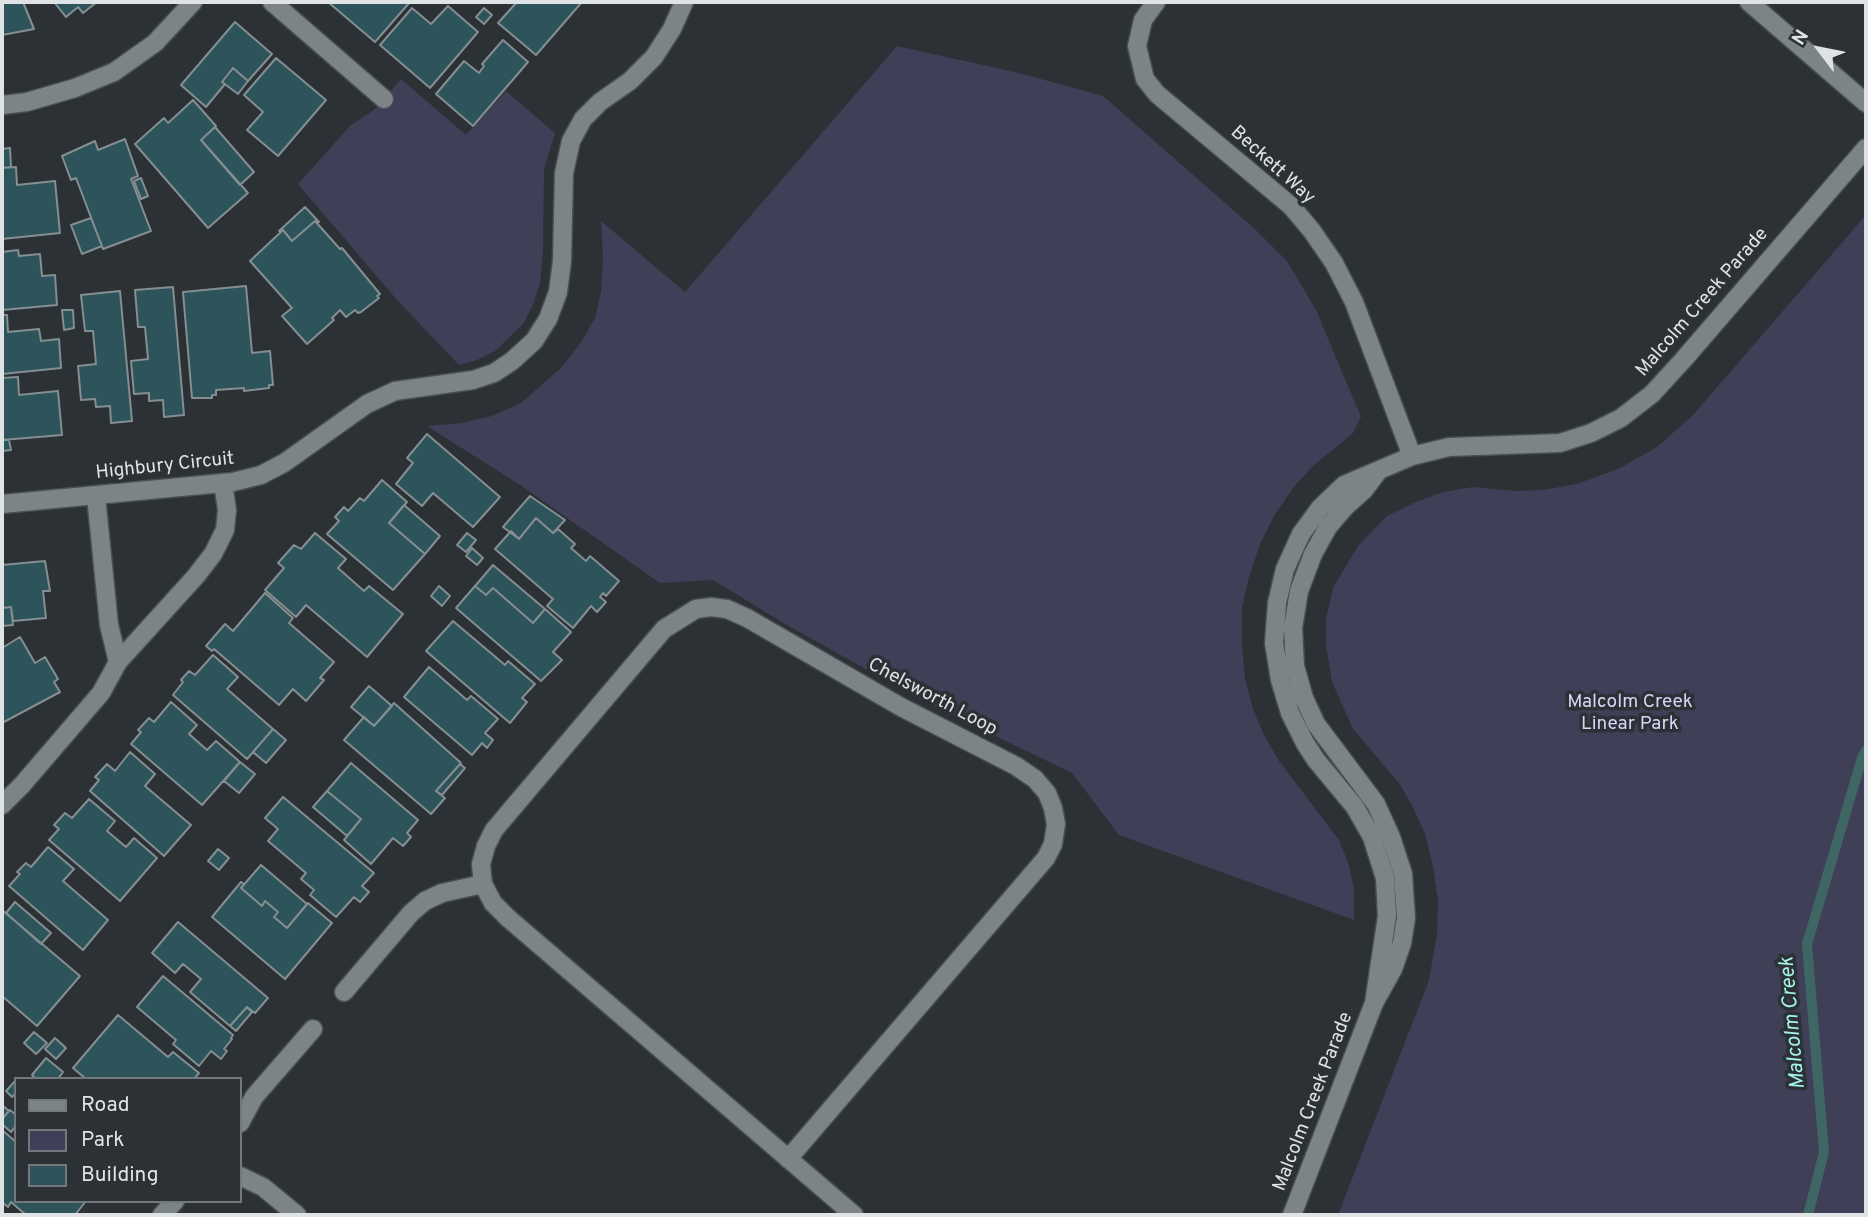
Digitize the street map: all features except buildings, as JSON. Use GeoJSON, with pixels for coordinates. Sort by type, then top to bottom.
{"type":"FeatureCollection","features":[{"type":"Feature","properties":{"kind":"street"},"geometry":{"type":"LineString","coordinates":[[2,105],[27,102],[75,88],[114,72],[155,43],[193,2]]}},
{"type":"Feature","properties":{"kind":"street"},"geometry":{"type":"LineString","coordinates":[[272,2],[384,99]]}},
{"type":"Feature","properties":{"kind":"street","name":"Highbury Circuit"},"geometry":{"type":"LineString","coordinates":[[2,504],[223,483],[261,475],[284,463],[367,404],[386,395],[419,386],[472,380],[494,373],[512,361],[534,341],[548,319],[558,292],[562,261],[564,173],[571,141],[583,119],[600,102],[630,81],[654,57],[672,29],[684,2]]}},
{"type":"Feature","properties":{"kind":"street","name":"Beckett Way"},"geometry":{"type":"LineString","coordinates":[[1157,2],[1143,20],[1136,46],[1145,79],[1157,94],[1291,206],[1312,231],[1334,263],[1354,302],[1412,456]]}},
{"type":"Feature","properties":{"kind":"street"},"geometry":{"type":"LineString","coordinates":[[1749,2],[1866,103]]}},
{"type":"Feature","properties":{"kind":"street","name":"Malcolm Creek Parade"},"geometry":{"type":"LineString","coordinates":[[1292,1215],[1374,1003],[1393,969],[1402,943],[1405,918],[1404,874],[1376,804],[1316,724],[1304,698],[1295,666],[1293,628],[1299,591],[1318,545],[1328,527],[1364,490],[1379,470],[1412,456],[1449,447],[1560,443],[1591,433],[1621,418],[1652,394],[1684,359],[1866,148]]}},
{"type":"Feature","properties":{"kind":"street"},"geometry":{"type":"LineString","coordinates":[[2,805],[101,693],[118,662],[213,554],[225,530],[227,510],[223,483]]}},
{"type":"Feature","properties":{"kind":"street"},"geometry":{"type":"LineString","coordinates":[[96,496],[109,625],[118,662]]}},
{"type":"Feature","properties":{"kind":"street","name":"Chelsworth Loop"},"geometry":{"type":"LineString","coordinates":[[483,884],[481,864],[494,830],[664,629],[696,609],[727,609],[747,618],[838,672],[1016,766],[1035,779],[1047,793],[1056,824],[1053,844],[1046,858],[788,1159]]}},
{"type":"Feature","properties":{"kind":"street"},"geometry":{"type":"LineString","coordinates":[[344,992],[411,913],[425,901],[442,893],[483,884],[493,903],[508,918],[854,1215]]}},
{"type":"Feature","properties":{"kind":"street"},"geometry":{"type":"LineString","coordinates":[[242,1119],[254,1097],[313,1029]]}},
{"type":"Feature","properties":{"kind":"street"},"geometry":{"type":"LineString","coordinates":[[242,1177],[264,1187],[297,1215]]}},
{"type":"Feature","properties":{"kind":"green space"},"geometry":{"type":"Polygon","coordinates":[[[897,46],[1019,73],[1103,96],[1256,230],[1287,261],[1316,310],[1361,417],[1353,433],[1313,466],[1293,488],[1274,516],[1260,544],[1249,577],[1242,608],[1242,647],[1245,678],[1253,709],[1264,735],[1279,761],[1339,840],[1349,865],[1354,890],[1354,920],[1119,835],[1072,773],[921,700],[713,580],[660,583],[520,485],[427,426],[461,423],[492,416],[521,403],[562,367],[582,341],[596,316],[603,259],[601,221],[685,292],[897,46]]]}},
{"type":"Feature","properties":{"kind":"green space"},"geometry":{"type":"Polygon","coordinates":[[[401,79],[466,135],[506,91],[555,133],[544,169],[543,250],[540,284],[532,307],[523,324],[495,351],[459,365],[398,301],[298,184],[351,125],[374,110],[401,79]]]}},
{"type":"Feature","properties":{"kind":"green space","name":"Malcolm Creek Linear Park"},"geometry":{"type":"Polygon","coordinates":[[[1866,215],[1866,1215],[1338,1215],[1429,980],[1437,934],[1438,901],[1425,834],[1413,807],[1399,783],[1353,729],[1332,682],[1326,644],[1326,619],[1333,588],[1358,546],[1387,516],[1416,502],[1443,492],[1473,487],[1515,491],[1543,490],[1577,484],[1620,468],[1657,447],[1693,415],[1866,215]]]}},
{"type":"Feature","properties":{"kind":"waterway","name":"Malcolm Creek"},"geometry":{"type":"LineString","coordinates":[[1808,1215],[1824,1152],[1807,944],[1866,750]]}}]}
